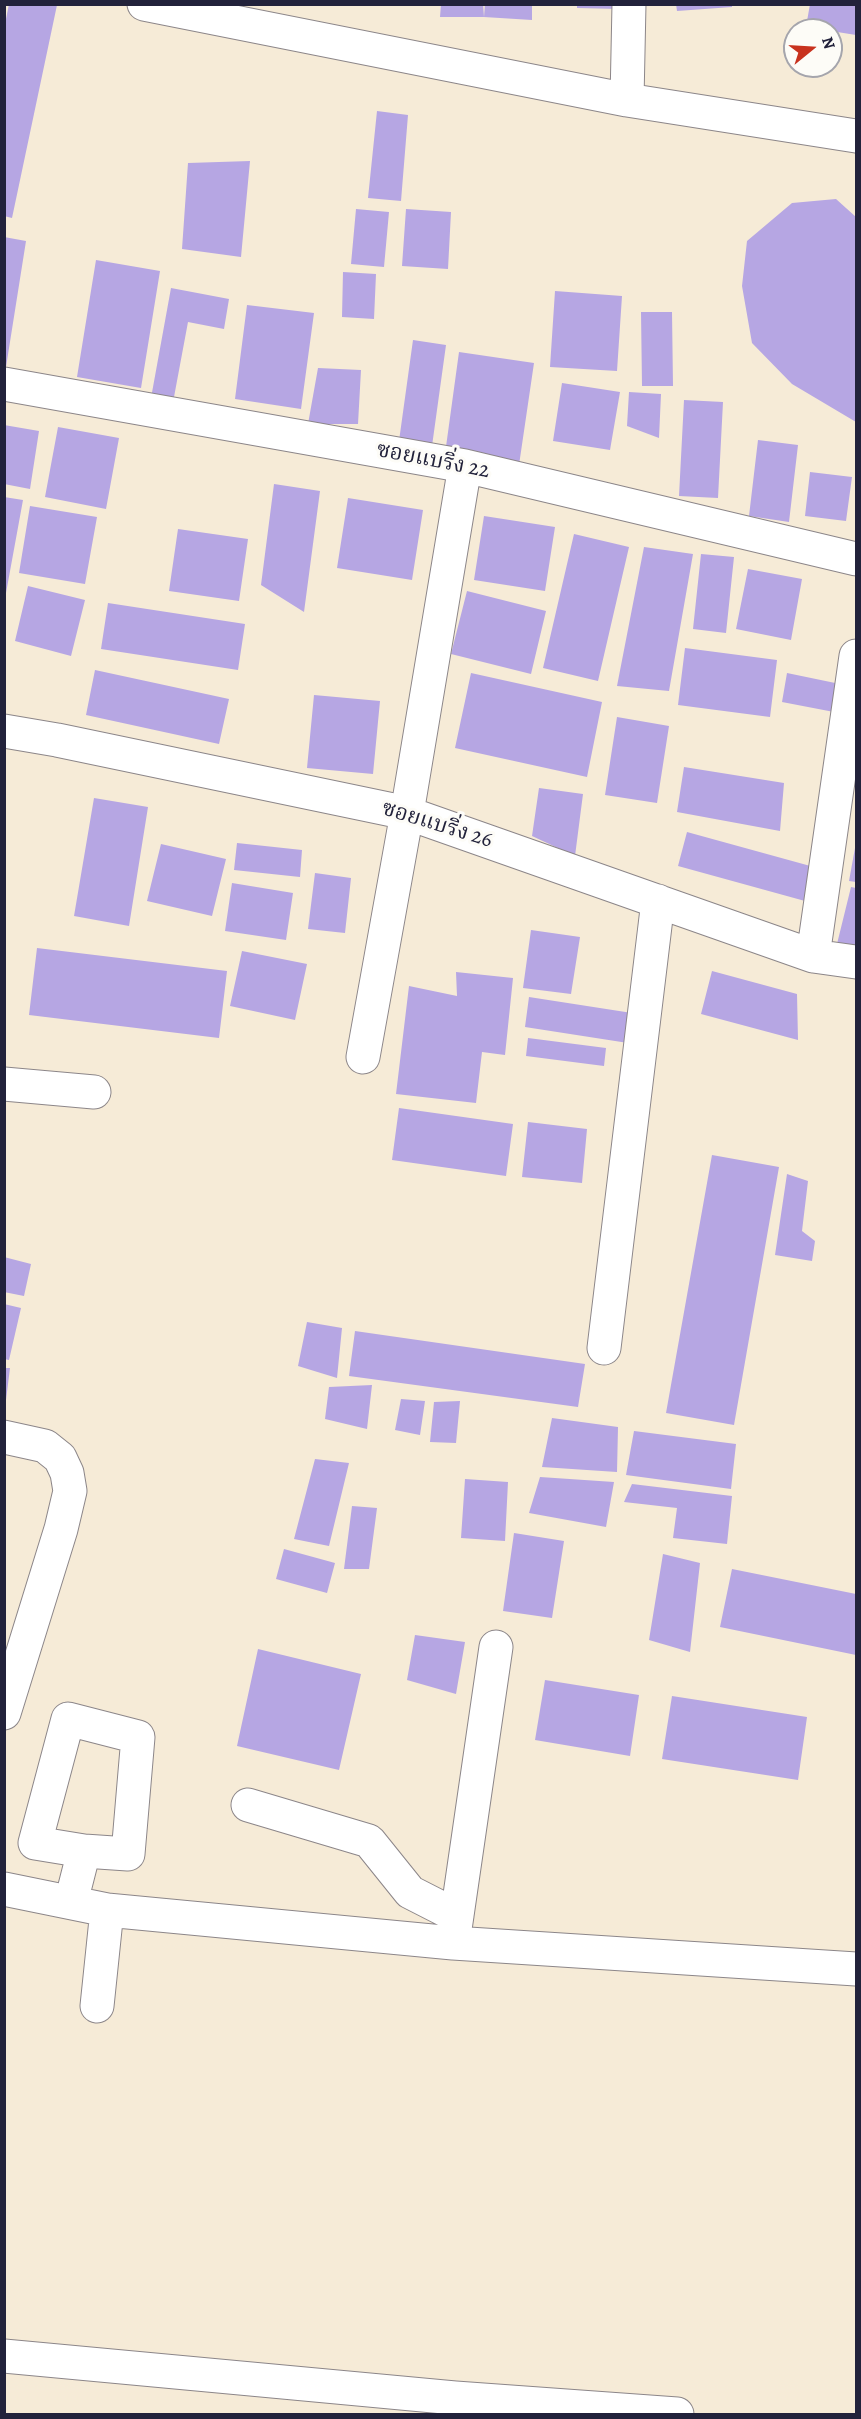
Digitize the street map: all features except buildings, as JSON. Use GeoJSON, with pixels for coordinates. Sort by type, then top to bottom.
{"type":"FeatureCollection","features":[{"type":"Feature","properties":{"kind":"street"},"geometry":{"type":"LineString","coordinates":[[144,4],[627,100],[856,136]]}},
{"type":"Feature","properties":{"kind":"street"},"geometry":{"type":"LineString","coordinates":[[627,100],[629,4]]}},
{"type":"Feature","properties":{"kind":"street","name":"ซอยแบริ่ง 22"},"geometry":{"type":"LineString","coordinates":[[4,384],[465,466],[856,559]]}},
{"type":"Feature","properties":{"kind":"street"},"geometry":{"type":"LineString","coordinates":[[363,1057],[407,813],[465,466]]}},
{"type":"Feature","properties":{"kind":"street"},"geometry":{"type":"LineString","coordinates":[[813,956],[849,755],[856,656]]}},
{"type":"Feature","properties":{"kind":"street","name":"ซอยแบริ่ง 26"},"geometry":{"type":"LineString","coordinates":[[4,731],[407,813],[813,956],[856,962]]}},
{"type":"Feature","properties":{"kind":"street"},"geometry":{"type":"LineString","coordinates":[[604,1348],[658,901]]}},
{"type":"Feature","properties":{"kind":"street"},"geometry":{"type":"LineString","coordinates":[[4,1084],[94,1092]]}},
{"type":"Feature","properties":{"kind":"street"},"geometry":{"type":"LineString","coordinates":[[4,1437],[45,1446],[60,1458],[67,1473],[70,1491],[61,1529],[4,1713]]}},
{"type":"Feature","properties":{"kind":"street"},"geometry":{"type":"LineString","coordinates":[[455,1930],[496,1647]]}},
{"type":"Feature","properties":{"kind":"street"},"geometry":{"type":"LineString","coordinates":[[248,1805],[369,1841],[410,1892],[455,1930]]}},
{"type":"Feature","properties":{"kind":"street"},"geometry":{"type":"LineString","coordinates":[[70,1902],[84,1851]]}},
{"type":"Feature","properties":{"kind":"street"},"geometry":{"type":"LineString","coordinates":[[4,1889],[107,1910],[455,1930],[856,1969]]}},
{"type":"Feature","properties":{"kind":"street"},"geometry":{"type":"LineString","coordinates":[[97,2006],[107,1910]]}},
{"type":"Feature","properties":{"kind":"street"},"geometry":{"type":"LineString","coordinates":[[4,2356],[455,2398],[677,2415]]}}]}
